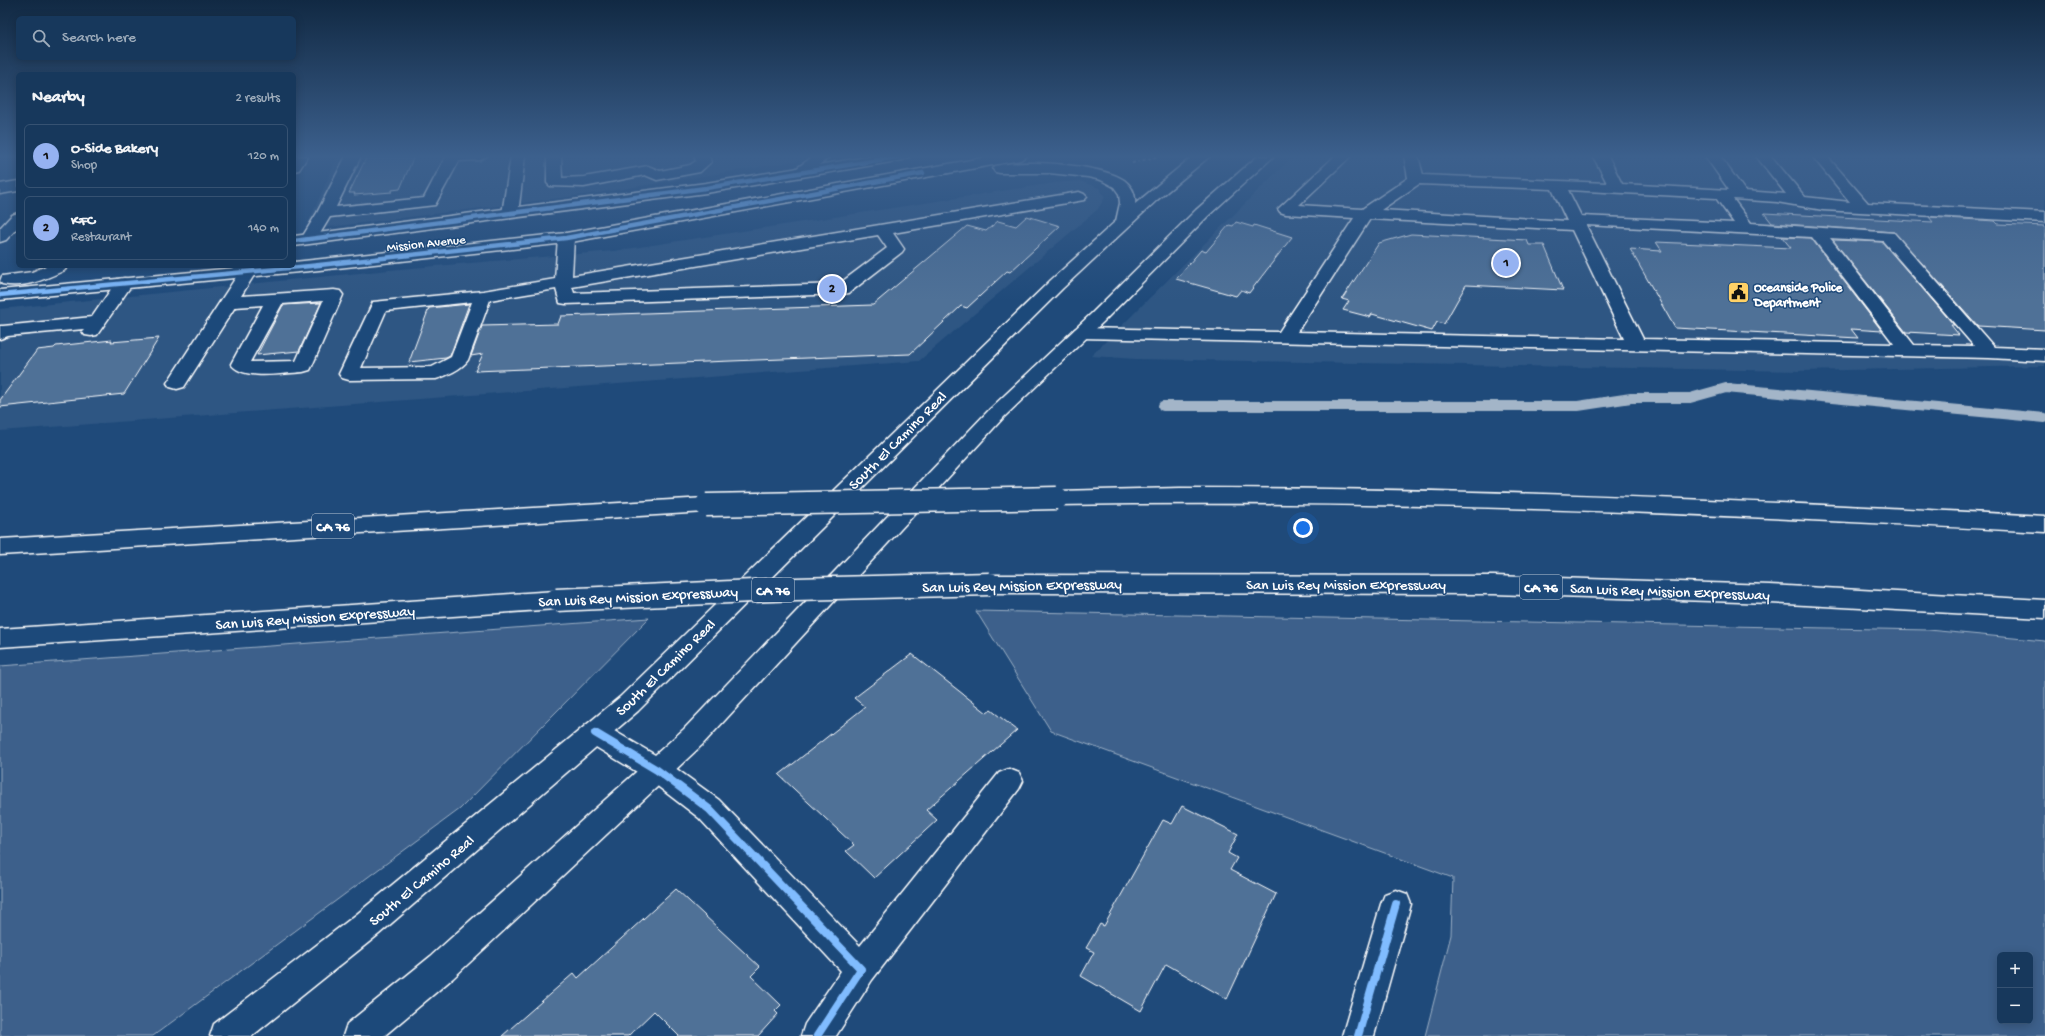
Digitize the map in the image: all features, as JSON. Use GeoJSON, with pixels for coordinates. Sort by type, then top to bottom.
{"type":"FeatureCollection","features":[{"type":"Feature","properties":{"kind":"main road"},"geometry":{"type":"LineString","coordinates":[[301,240],[326,213],[330,204]]}},
{"type":"Feature","properties":{"kind":"main road"},"geometry":{"type":"LineString","coordinates":[[326,213],[408,204]]}},
{"type":"Feature","properties":{"kind":"main road"},"geometry":{"type":"LineString","coordinates":[[310,266],[347,249],[492,232],[506,225],[511,204]]}},
{"type":"Feature","properties":{"kind":"main road","name":"Mission Avenue"},"geometry":{"type":"LineString","coordinates":[[301,240],[583,204]]}},
{"type":"Feature","properties":{"kind":"main road"},"geometry":{"type":"LineString","coordinates":[[659,204],[586,216],[574,220],[568,224],[563,283],[566,299],[843,289],[896,249],[883,230]]}},
{"type":"Feature","properties":{"kind":"main road","name":"Mission Avenue"},"geometry":{"type":"LineString","coordinates":[[296,267],[566,238],[753,204]]}},
{"type":"Feature","properties":{"kind":"main road"},"geometry":{"type":"LineString","coordinates":[[483,296],[460,360],[436,373],[349,374],[379,306],[483,296],[1031,204]]}},
{"type":"Feature","properties":{"kind":"main road"},"geometry":{"type":"LineString","coordinates":[[1124,223],[1127,204]]}},
{"type":"Feature","properties":{"kind":"main road","name":"South El Camino Real"},"geometry":{"type":"LineString","coordinates":[[226,1036],[368,924],[629,704],[1052,289],[1144,204]]}},
{"type":"Feature","properties":{"kind":"main road"},"geometry":{"type":"LineString","coordinates":[[359,1036],[442,967],[693,737],[997,413],[1212,204]]}},
{"type":"Feature","properties":{"kind":"main road"},"geometry":{"type":"LineString","coordinates":[[1291,204],[1286,209],[1577,223],[1746,228],[1888,236],[1989,352]]}},
{"type":"Feature","properties":{"kind":"main road"},"geometry":{"type":"LineString","coordinates":[[1285,336],[1365,214],[1379,204]]}},
{"type":"Feature","properties":{"kind":"main road"},"geometry":{"type":"LineString","coordinates":[[1568,204],[1636,344]]}},
{"type":"Feature","properties":{"kind":"main road"},"geometry":{"type":"LineString","coordinates":[[1728,204],[1746,228]]}},
{"type":"Feature","properties":{"kind":"main road"},"geometry":{"type":"LineString","coordinates":[[1829,204],[2045,218]]}},
{"type":"Feature","properties":{"kind":"main road"},"geometry":{"type":"LineString","coordinates":[[0,237],[16,220]]}},
{"type":"Feature","properties":{"kind":"main road"},"geometry":{"type":"LineString","coordinates":[[1817,232],[1908,350]]}},
{"type":"Feature","properties":{"kind":"main road"},"geometry":{"type":"LineString","coordinates":[[0,268],[16,267]]}},
{"type":"Feature","properties":{"kind":"main road"},"geometry":{"type":"LineString","coordinates":[[0,281],[36,277],[54,268]]}},
{"type":"Feature","properties":{"kind":"main road","name":"Mission Avenue"},"geometry":{"type":"LineString","coordinates":[[0,295],[289,268]]}},
{"type":"Feature","properties":{"kind":"main road"},"geometry":{"type":"LineString","coordinates":[[177,383],[248,272]]}},
{"type":"Feature","properties":{"kind":"main road"},"geometry":{"type":"LineString","coordinates":[[0,334],[3,330],[94,326],[124,283]]}},
{"type":"Feature","properties":{"kind":"main road"},"geometry":{"type":"LineString","coordinates":[[228,302],[276,298],[334,295],[303,366],[249,369],[240,364],[276,298]]}},
{"type":"Feature","properties":{"kind":"main road"},"geometry":{"type":"LineString","coordinates":[[1081,333],[1908,350],[2045,355]]}},
{"type":"Feature","properties":{"kind":"main road","name":"CA 76"},"geometry":{"type":"LineString","coordinates":[[0,547],[667,506],[1057,498],[1305,496],[1518,500],[1781,510],[2045,524]]}},
{"type":"Feature","properties":{"kind":"main road","name":"San Luis Rey Mission Expressway"},"geometry":{"type":"LineString","coordinates":[[0,638],[556,600],[796,589],[990,584],[1262,583],[1495,585],[1867,598],[2045,609]]}},
{"type":"Feature","properties":{"kind":"main road"},"geometry":{"type":"LineString","coordinates":[[595,733],[657,770],[709,809],[861,970]]}},
{"type":"Feature","properties":{"kind":"main road"},"geometry":{"type":"LineString","coordinates":[[817,1036],[861,970],[1009,781]]}},
{"type":"Feature","properties":{"kind":"main road"},"geometry":{"type":"LineString","coordinates":[[1358,1036],[1396,904]]}},
{"type":"Feature","properties":{"kind":"shaded area"},"geometry":{"type":"Polygon","coordinates":[[[316,204],[509,204],[305,230],[316,204]]]}},
{"type":"Feature","properties":{"kind":"shaded area"},"geometry":{"type":"Polygon","coordinates":[[[916,204],[1101,204],[1098,209],[919,361],[0,431],[0,309],[400,269],[614,251],[916,204]]]}},
{"type":"Feature","properties":{"kind":"shaded area"},"geometry":{"type":"Polygon","coordinates":[[[1244,204],[2045,204],[2045,366],[1799,371],[1136,359],[1091,356],[1244,204]]]}},
{"type":"Feature","properties":{"kind":"shaded area"},"geometry":{"type":"Polygon","coordinates":[[[976,611],[1928,630],[2045,641],[2045,1036],[1425,1036],[1451,935],[1453,878],[1051,731],[976,611]]]}},
{"type":"Feature","properties":{"kind":"shaded area"},"geometry":{"type":"Polygon","coordinates":[[[649,618],[460,809],[153,1036],[0,1036],[0,666],[649,618]]]}},
{"type":"Feature","properties":{"kind":"building"},"geometry":{"type":"Polygon","coordinates":[[[1764,213],[1933,222],[1929,217],[1995,221],[1998,224],[2045,226],[2045,330],[1978,326],[1894,232],[1772,223],[1764,213]]]}},
{"type":"Feature","properties":{"kind":"building"},"geometry":{"type":"Polygon","coordinates":[[[1027,216],[1060,226],[1010,272],[1007,271],[967,308],[961,306],[910,354],[475,371],[483,354],[471,356],[482,326],[558,324],[561,316],[873,305],[967,226],[986,231],[998,221],[1016,226],[1027,216]]]}},
{"type":"Feature","properties":{"kind":"building"},"geometry":{"type":"Polygon","coordinates":[[[1236,222],[1253,227],[1254,225],[1292,237],[1249,293],[1241,290],[1236,296],[1176,279],[1201,250],[1206,252],[1229,225],[1233,226],[1236,222]]]}},
{"type":"Feature","properties":{"kind":"building"},"geometry":{"type":"Polygon","coordinates":[[[1411,234],[1527,240],[1529,245],[1544,245],[1563,290],[1466,285],[1444,324],[1437,322],[1432,331],[1372,314],[1370,317],[1343,310],[1349,301],[1342,299],[1379,243],[1411,234]]]}},
{"type":"Feature","properties":{"kind":"building","name":"Oceanside Police Department"},"geometry":{"type":"Polygon","coordinates":[[[1782,237],[1811,238],[1882,331],[1851,329],[1858,338],[1675,328],[1630,249],[1662,251],[1656,242],[1791,248],[1782,237]]]}},
{"type":"Feature","properties":{"kind":"building"},"geometry":{"type":"Polygon","coordinates":[[[1833,240],[1882,242],[1954,325],[1951,325],[1959,335],[1906,332],[1833,240]]]}},
{"type":"Feature","properties":{"kind":"building"},"geometry":{"type":"Polygon","coordinates":[[[321,303],[299,351],[257,355],[283,305],[321,303]]]}},
{"type":"Feature","properties":{"kind":"building"},"geometry":{"type":"Polygon","coordinates":[[[469,304],[450,356],[446,358],[409,362],[429,308],[469,304]]]}},
{"type":"Feature","properties":{"kind":"building"},"geometry":{"type":"Polygon","coordinates":[[[159,338],[124,394],[0,407],[0,400],[37,350],[54,348],[56,346],[112,340],[111,342],[159,338]]]}},
{"type":"Feature","properties":{"kind":"building"},"geometry":{"type":"Polygon","coordinates":[[[912,654],[987,713],[991,710],[1017,730],[926,810],[937,820],[874,878],[846,851],[854,845],[779,775],[865,707],[854,698],[912,654]]]}},
{"type":"Feature","properties":{"kind":"building"},"geometry":{"type":"Polygon","coordinates":[[[1182,806],[1238,834],[1228,853],[1237,858],[1230,870],[1276,894],[1227,999],[1166,964],[1141,1011],[1081,976],[1094,952],[1086,948],[1100,924],[1104,926],[1163,820],[1172,824],[1182,806]]]}},
{"type":"Feature","properties":{"kind":"building"},"geometry":{"type":"Polygon","coordinates":[[[676,889],[760,967],[751,976],[781,1005],[775,1011],[778,1014],[758,1036],[679,1036],[654,1011],[628,1036],[502,1036],[574,973],[578,978],[676,889]]]}},
{"type":"Feature","properties":{"kind":"waterway"},"geometry":{"type":"LineString","coordinates":[[1163,406],[1578,406],[1631,398],[1690,398],[1726,388],[2045,418]]}},
{"type":"Feature","properties":{"kind":"cycle path"},"geometry":{"type":"LineString","coordinates":[[296,241],[579,204]]}},
{"type":"Feature","properties":{"kind":"cycle path"},"geometry":{"type":"LineString","coordinates":[[296,267],[566,238],[751,204]]}},
{"type":"Feature","properties":{"kind":"cycle path"},"geometry":{"type":"LineString","coordinates":[[0,295],[289,268]]}},
{"type":"Feature","properties":{"kind":"cycle path"},"geometry":{"type":"LineString","coordinates":[[595,733],[657,770],[709,809],[861,969],[817,1036]]}},
{"type":"Feature","properties":{"kind":"cycle path"},"geometry":{"type":"LineString","coordinates":[[1358,1036],[1396,904]]}},
{"type":"Feature","properties":{"kind":"place","name":"O-Side Bakery"},"geometry":{"type":"Point","coordinates":[1506,263]}},
{"type":"Feature","properties":{"kind":"place","name":"KFC"},"geometry":{"type":"Point","coordinates":[832,289]}},
{"type":"Feature","properties":{"kind":"place","name":"Oceanside Police Department"},"geometry":{"type":"Point","coordinates":[1739,293]}}]}
